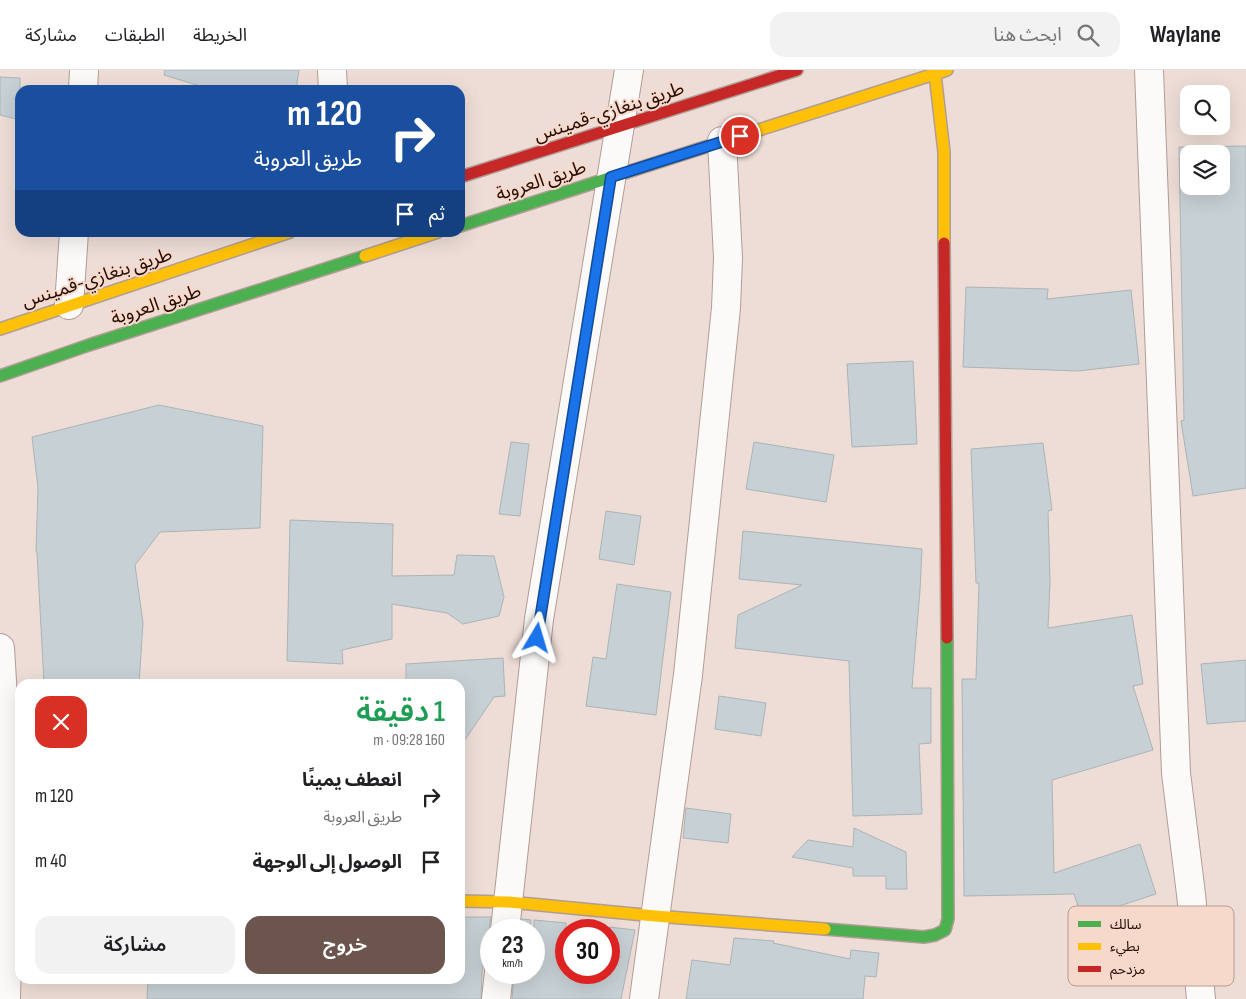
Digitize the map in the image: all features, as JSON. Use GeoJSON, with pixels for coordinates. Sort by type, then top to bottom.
{"type":"FeatureCollection","features":[{"type":"Feature","properties":{"kind":"main road","name":"طريق بنغازي-قمينس"},"geometry":{"type":"LineString","coordinates":[[465,175],[797,70]]}},
{"type":"Feature","properties":{"kind":"main road","name":"طريق العروبة"},"geometry":{"type":"LineString","coordinates":[[465,224],[941,72]]}},
{"type":"Feature","properties":{"kind":"main road"},"geometry":{"type":"LineString","coordinates":[[465,901],[509,902],[655,916],[924,937],[935,935],[945,930],[948,919],[944,152],[941,72]]}},
{"type":"Feature","properties":{"kind":"main road","name":"طريق بنغازي-قمينس"},"geometry":{"type":"LineString","coordinates":[[0,329],[275,237]]}},
{"type":"Feature","properties":{"kind":"main road","name":"طريق العروبة"},"geometry":{"type":"LineString","coordinates":[[0,376],[98,342],[423,237]]}},
{"type":"Feature","properties":{"kind":"street"},"geometry":{"type":"LineString","coordinates":[[83,85],[84,70]]}},
{"type":"Feature","properties":{"kind":"street"},"geometry":{"type":"LineString","coordinates":[[332,70],[333,85]]}},
{"type":"Feature","properties":{"kind":"street"},"geometry":{"type":"LineString","coordinates":[[507,919],[539,619],[629,70]]}},
{"type":"Feature","properties":{"kind":"street"},"geometry":{"type":"LineString","coordinates":[[1150,70],[1176,773],[1192,906]]}},
{"type":"Feature","properties":{"kind":"street"},"geometry":{"type":"LineString","coordinates":[[644,999],[688,675],[726,308],[728,258],[722,142]]}},
{"type":"Feature","properties":{"kind":"street"},"geometry":{"type":"LineString","coordinates":[[70,305],[74,237]]}},
{"type":"Feature","properties":{"kind":"street"},"geometry":{"type":"LineString","coordinates":[[0,648],[8,782],[10,885],[6,999]]}},
{"type":"Feature","properties":{"kind":"street"},"geometry":{"type":"LineString","coordinates":[[496,999],[498,984]]}},
{"type":"Feature","properties":{"kind":"street"},"geometry":{"type":"LineString","coordinates":[[1200,986],[1201,999]]}},
{"type":"Feature","properties":{"kind":"building"},"geometry":{"type":"Polygon","coordinates":[[[165,70],[299,70],[297,85],[197,85],[164,75],[165,70]]]}},
{"type":"Feature","properties":{"kind":"building"},"geometry":{"type":"Polygon","coordinates":[[[0,77],[20,78],[20,85],[15,85],[15,119],[0,115],[0,77]]]}},
{"type":"Feature","properties":{"kind":"building"},"geometry":{"type":"Polygon","coordinates":[[[1230,146],[1246,146],[1246,488],[1193,496],[1181,421],[1184,420],[1179,147],[1180,195],[1230,195],[1230,146]]]}},
{"type":"Feature","properties":{"kind":"building"},"geometry":{"type":"Polygon","coordinates":[[[966,287],[1048,289],[1047,299],[1131,290],[1139,364],[1078,371],[963,367],[966,287]]]}},
{"type":"Feature","properties":{"kind":"building"},"geometry":{"type":"Polygon","coordinates":[[[913,361],[917,444],[852,447],[847,364],[913,361]]]}},
{"type":"Feature","properties":{"kind":"building"},"geometry":{"type":"Polygon","coordinates":[[[159,405],[263,426],[260,528],[160,532],[135,565],[143,623],[139,679],[44,679],[36,552],[38,488],[32,437],[159,405]]]}},
{"type":"Feature","properties":{"kind":"building"},"geometry":{"type":"Polygon","coordinates":[[[511,442],[529,444],[520,516],[499,514],[511,442]]]}},
{"type":"Feature","properties":{"kind":"building"},"geometry":{"type":"Polygon","coordinates":[[[754,442],[834,455],[826,502],[746,489],[754,442]]]}},
{"type":"Feature","properties":{"kind":"building"},"geometry":{"type":"Polygon","coordinates":[[[1043,443],[1052,510],[1048,511],[1050,582],[1048,628],[1132,615],[1143,684],[1133,686],[1153,750],[1052,780],[1054,873],[1140,844],[1156,894],[1119,906],[1078,906],[1074,894],[964,896],[962,679],[976,679],[979,583],[976,583],[971,449],[1043,443]]]}},
{"type":"Feature","properties":{"kind":"building"},"geometry":{"type":"Polygon","coordinates":[[[606,511],[641,516],[634,565],[599,559],[606,511]]]}},
{"type":"Feature","properties":{"kind":"building"},"geometry":{"type":"Polygon","coordinates":[[[290,520],[393,524],[392,576],[454,575],[457,555],[494,556],[504,597],[499,616],[463,624],[447,613],[392,604],[392,639],[342,650],[343,664],[287,661],[290,520]]]}},
{"type":"Feature","properties":{"kind":"building"},"geometry":{"type":"Polygon","coordinates":[[[743,531],[922,549],[912,688],[931,688],[931,743],[919,744],[922,814],[853,816],[849,661],[735,648],[738,615],[802,585],[739,579],[743,531]]]}},
{"type":"Feature","properties":{"kind":"building"},"geometry":{"type":"Polygon","coordinates":[[[617,584],[671,592],[656,715],[586,706],[593,657],[606,659],[617,584]]]}},
{"type":"Feature","properties":{"kind":"building"},"geometry":{"type":"Polygon","coordinates":[[[503,658],[505,696],[494,697],[465,740],[465,679],[406,679],[406,664],[503,658]]]}},
{"type":"Feature","properties":{"kind":"building"},"geometry":{"type":"Polygon","coordinates":[[[1246,660],[1246,721],[1207,724],[1201,664],[1246,660]]]}},
{"type":"Feature","properties":{"kind":"building"},"geometry":{"type":"Polygon","coordinates":[[[719,696],[766,703],[761,736],[715,729],[719,696]]]}},
{"type":"Feature","properties":{"kind":"building"},"geometry":{"type":"Polygon","coordinates":[[[686,808],[731,814],[728,843],[683,838],[686,808]]]}},
{"type":"Feature","properties":{"kind":"building"},"geometry":{"type":"Polygon","coordinates":[[[854,828],[906,852],[907,889],[886,889],[886,876],[853,876],[853,868],[792,857],[808,840],[853,847],[854,828]]]}},
{"type":"Feature","properties":{"kind":"building"},"geometry":{"type":"Polygon","coordinates":[[[465,917],[491,917],[491,919],[480,919],[481,999],[147,999],[148,984],[465,984],[465,917]]]}},
{"type":"Feature","properties":{"kind":"building"},"geometry":{"type":"Polygon","coordinates":[[[545,921],[555,922],[555,984],[620,984],[620,928],[635,930],[621,999],[512,999],[513,984],[545,984],[545,921]]]}},
{"type":"Feature","properties":{"kind":"building"},"geometry":{"type":"Polygon","coordinates":[[[734,938],[774,941],[773,943],[850,959],[851,950],[879,953],[876,977],[865,976],[863,999],[686,999],[692,960],[730,965],[734,938]]]}},
{"type":"Feature","properties":{"kind":"traffic: fast"},"geometry":{"type":"LineString","coordinates":[[465,224],[699,149]]}},
{"type":"Feature","properties":{"kind":"traffic: fast"},"geometry":{"type":"LineString","coordinates":[[0,376],[89,345],[365,256]]}},
{"type":"Feature","properties":{"kind":"traffic: fast"},"geometry":{"type":"LineString","coordinates":[[825,929],[924,937],[935,935],[945,930],[948,919],[947,638]]}},
{"type":"Feature","properties":{"kind":"traffic: slow"},"geometry":{"type":"LineString","coordinates":[[699,149],[947,70]]}},
{"type":"Feature","properties":{"kind":"traffic: slow"},"geometry":{"type":"LineString","coordinates":[[935,74],[944,152],[944,243]]}},
{"type":"Feature","properties":{"kind":"traffic: slow"},"geometry":{"type":"LineString","coordinates":[[0,329],[275,237]]}},
{"type":"Feature","properties":{"kind":"traffic: slow"},"geometry":{"type":"LineString","coordinates":[[365,256],[423,237]]}},
{"type":"Feature","properties":{"kind":"traffic: slow"},"geometry":{"type":"LineString","coordinates":[[465,901],[509,902],[655,916],[825,929]]}},
{"type":"Feature","properties":{"kind":"traffic: jam"},"geometry":{"type":"LineString","coordinates":[[465,175],[797,70]]}},
{"type":"Feature","properties":{"kind":"traffic: jam"},"geometry":{"type":"LineString","coordinates":[[944,243],[947,638]]}},
{"type":"Feature","properties":{"kind":"route"},"geometry":{"type":"LineString","coordinates":[[537,638],[611,177],[740,136]]}}]}
